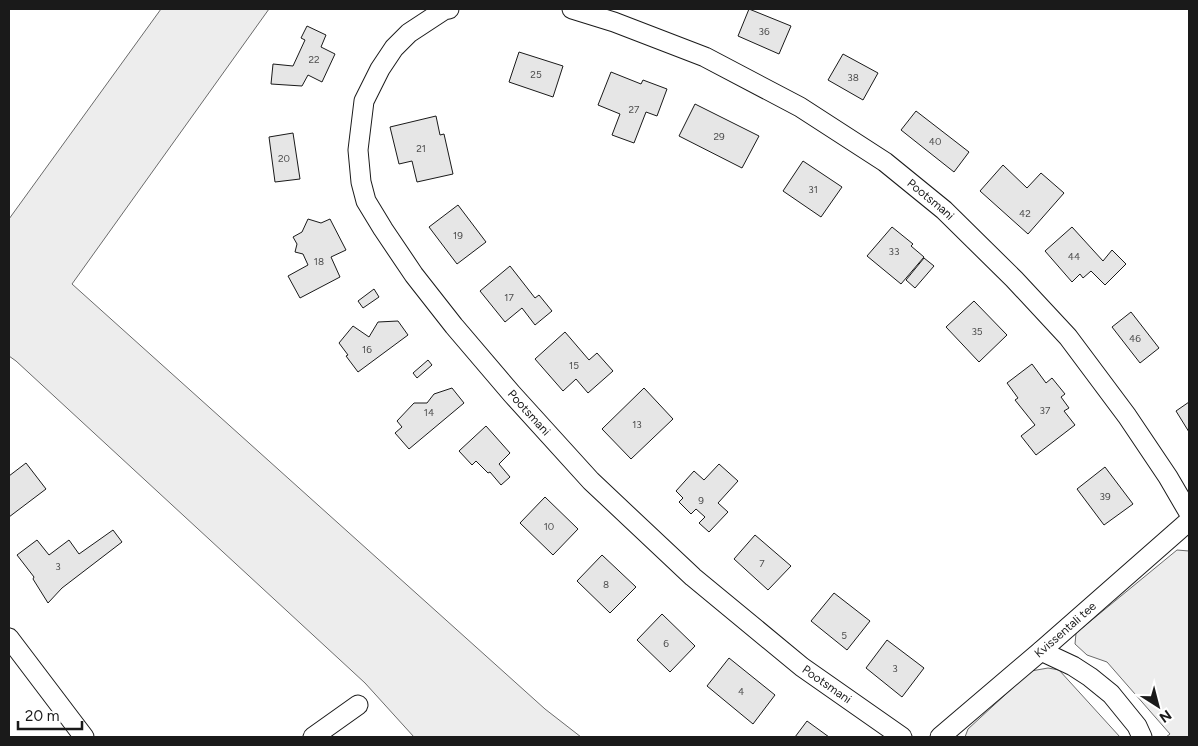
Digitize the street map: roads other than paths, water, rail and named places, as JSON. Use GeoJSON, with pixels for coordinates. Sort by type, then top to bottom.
{"type":"FeatureCollection","features":[{"type":"Feature","properties":{"kind":"street","name":"Pootsmani"},"geometry":{"type":"LineString","coordinates":[[449,9],[444,10],[415,29],[394,48],[380,69],[364,101],[358,150],[361,182],[366,201],[383,229],[414,274],[454,326],[512,394],[591,481],[693,577],[795,661],[902,737]]}},
{"type":"Feature","properties":{"kind":"street","name":"Pootsmani"},"geometry":{"type":"LineString","coordinates":[[572,9],[614,22],[705,57],[800,107],[885,162],[951,217],[1014,279],[1068,337],[1127,416],[1168,477],[1189,513]]}},
{"type":"Feature","properties":{"kind":"street","name":"Kvissentali tee"},"geometry":{"type":"LineString","coordinates":[[940,737],[1041,652],[1189,521]]}},
{"type":"Feature","properties":{"kind":"street"},"geometry":{"type":"LineString","coordinates":[[9,638],[84,737]]}},
{"type":"Feature","properties":{"kind":"street"},"geometry":{"type":"LineString","coordinates":[[1041,652],[1074,666],[1111,694],[1137,726],[1142,737]]}},
{"type":"Feature","properties":{"kind":"street"},"geometry":{"type":"LineString","coordinates":[[313,737],[358,705]]}}]}
